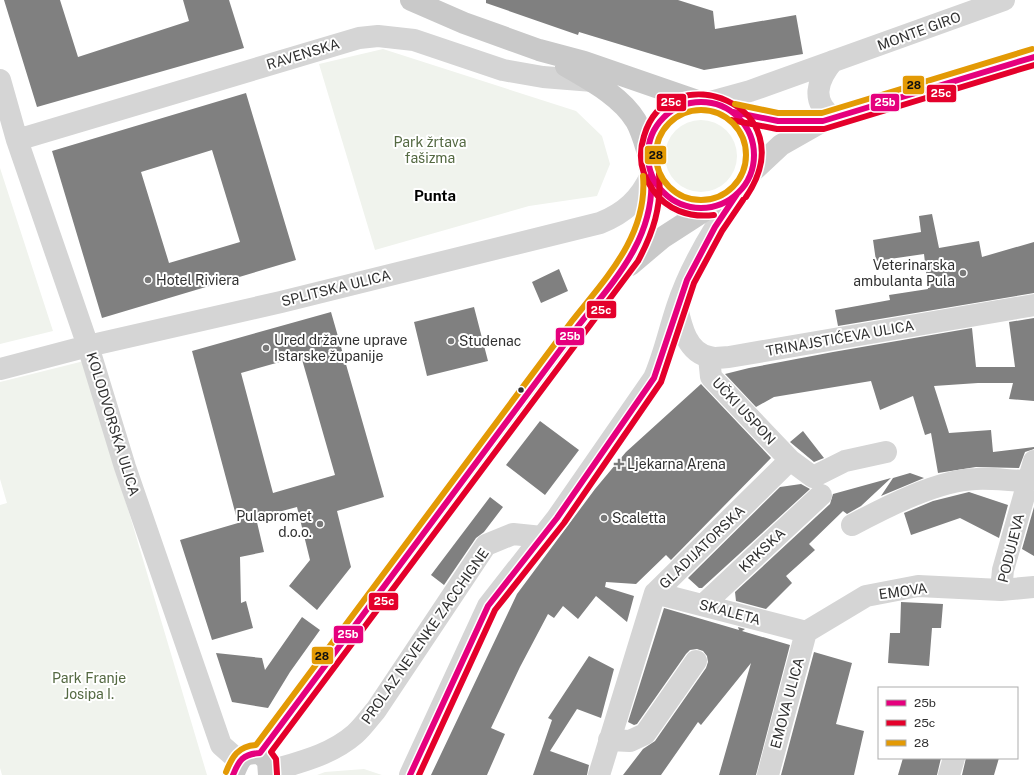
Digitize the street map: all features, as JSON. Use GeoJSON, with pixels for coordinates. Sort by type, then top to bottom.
{"type":"FeatureCollection","features":[{"type":"Feature","properties":{"kind":"main road"},"geometry":{"type":"LineString","coordinates":[[411,0],[464,23],[539,50],[584,62],[704,102],[722,106],[733,112],[754,119],[798,123],[829,119]]}},
{"type":"Feature","properties":{"kind":"main road"},"geometry":{"type":"LineString","coordinates":[[539,50],[608,92],[635,120],[648,150]]}},
{"type":"Feature","properties":{"kind":"main road"},"geometry":{"type":"LineString","coordinates":[[752,172],[781,145],[797,134],[829,119],[1034,57]]}},
{"type":"Feature","properties":{"kind":"main road"},"geometry":{"type":"LineString","coordinates":[[622,272],[646,223],[650,208],[651,175],[648,162],[648,150],[651,135],[658,122],[676,108],[704,102]]}},
{"type":"Feature","properties":{"kind":"main road"},"geometry":{"type":"LineString","coordinates":[[236,768],[249,753],[266,766],[578,326],[622,272],[662,238],[710,208],[725,202],[738,194],[746,184],[752,172],[755,156],[752,139],[745,124],[733,112]]}},
{"type":"Feature","properties":{"kind":"main road"},"geometry":{"type":"LineString","coordinates":[[651,175],[661,190],[675,201],[692,207],[710,208]]}},
{"type":"Feature","properties":{"kind":"street","name":"MONTE GIRO"},"geometry":{"type":"LineString","coordinates":[[704,102],[750,91],[1004,0]]}},
{"type":"Feature","properties":{"kind":"street","name":"RAVENSKA"},"geometry":{"type":"LineString","coordinates":[[17,140],[359,38],[378,36],[414,40],[503,70],[543,77],[593,82]]}},
{"type":"Feature","properties":{"kind":"street"},"geometry":{"type":"LineString","coordinates":[[829,119],[820,104],[818,96],[822,75],[833,61]]}},
{"type":"Feature","properties":{"kind":"street","name":"KOLODVORSKA ULICA"},"geometry":{"type":"LineString","coordinates":[[0,80],[17,140],[88,346],[125,467],[221,746],[236,768]]}},
{"type":"Feature","properties":{"kind":"street","name":"SPLITSKA ULICA"},"geometry":{"type":"LineString","coordinates":[[0,369],[88,346],[288,300],[600,223],[617,216],[628,208],[645,188],[651,175]]}},
{"type":"Feature","properties":{"kind":"street"},"geometry":{"type":"LineString","coordinates":[[410,775],[488,606],[542,537],[654,378],[661,363],[677,307],[686,282],[708,239],[738,194]]}},
{"type":"Feature","properties":{"kind":"street","name":"TRINAJSTIĆEVA ULICA"},"geometry":{"type":"LineString","coordinates":[[709,358],[736,356],[1034,305]]}},
{"type":"Feature","properties":{"kind":"street"},"geometry":{"type":"LineString","coordinates":[[677,307],[680,324],[687,341],[697,351],[709,358]]}},
{"type":"Feature","properties":{"kind":"street","name":"UČKI USPON"},"geometry":{"type":"LineString","coordinates":[[709,358],[711,377],[790,460],[813,477],[846,461],[886,452]]}},
{"type":"Feature","properties":{"kind":"street","name":"GLADIJATORSKA"},"geometry":{"type":"LineString","coordinates":[[599,775],[655,593],[790,460]]}},
{"type":"Feature","properties":{"kind":"street","name":"PODUJEVA"},"geometry":{"type":"LineString","coordinates":[[1001,590],[1003,570],[1034,461]]}},
{"type":"Feature","properties":{"kind":"street"},"geometry":{"type":"LineString","coordinates":[[852,525],[881,509],[940,486],[975,479],[1028,481]]}},
{"type":"Feature","properties":{"kind":"street","name":"KRKSKA"},"geometry":{"type":"LineString","coordinates":[[704,605],[821,495]]}},
{"type":"Feature","properties":{"kind":"street","name":"PROLAZ NEVENKE ZACCHIGNE"},"geometry":{"type":"LineString","coordinates":[[266,766],[319,755],[339,747],[356,733],[376,710],[486,545],[513,534],[542,537]]}},
{"type":"Feature","properties":{"kind":"street","name":"EMOVA"},"geometry":{"type":"LineString","coordinates":[[806,632],[866,596],[918,586],[1001,590],[1034,587]]}},
{"type":"Feature","properties":{"kind":"street","name":"SKALETA"},"geometry":{"type":"LineString","coordinates":[[655,593],[806,632]]}},
{"type":"Feature","properties":{"kind":"street","name":"EMOVA ULICA"},"geometry":{"type":"LineString","coordinates":[[768,775],[806,632]]}},
{"type":"Feature","properties":{"kind":"street"},"geometry":{"type":"LineString","coordinates":[[609,740],[630,741],[645,734],[677,691],[696,661]]}},
{"type":"Feature","properties":{"kind":"street"},"geometry":{"type":"LineString","coordinates":[[949,775],[954,759]]}},
{"type":"Feature","properties":{"kind":"green space","name":"Park žrtava fašizma"},"geometry":{"type":"Polygon","coordinates":[[[383,49],[576,111],[602,136],[610,164],[597,196],[529,206],[375,250],[319,64],[383,49]]]}},
{"type":"Feature","properties":{"kind":"green space"},"geometry":{"type":"Polygon","coordinates":[[[701,120],[721,126],[731,136],[737,156],[731,176],[721,186],[701,192],[681,186],[671,176],[665,156],[671,136],[681,126],[701,120]]]}},
{"type":"Feature","properties":{"kind":"green space"},"geometry":{"type":"Polygon","coordinates":[[[0,168],[53,331],[0,344],[0,168]]]}},
{"type":"Feature","properties":{"kind":"green space","name":"Park Franje Josipa I."},"geometry":{"type":"Polygon","coordinates":[[[84,361],[207,775],[2,775],[0,768],[0,505],[7,503],[0,479],[0,382],[84,361]]]}},
{"type":"Feature","properties":{"kind":"green space"},"geometry":{"type":"Polygon","coordinates":[[[364,769],[382,775],[317,775],[325,772],[364,769]]]}},
{"type":"Feature","properties":{"kind":"building"},"geometry":{"type":"Polygon","coordinates":[[[4,0],[60,0],[78,57],[189,21],[183,0],[229,0],[244,48],[37,107],[4,0]]]}},
{"type":"Feature","properties":{"kind":"building"},"geometry":{"type":"Polygon","coordinates":[[[486,0],[678,0],[713,11],[715,29],[796,15],[803,54],[704,70],[579,32],[578,35],[486,3],[486,0]]]}},
{"type":"Feature","properties":{"kind":"building"},"geometry":{"type":"Polygon","coordinates":[[[246,93],[296,260],[102,318],[52,151],[246,93]],[[212,150],[141,172],[169,263],[240,242],[212,150]]]}},
{"type":"Feature","properties":{"kind":"building","name":"Veterinarska ambulanta Pula"},"geometry":{"type":"Polygon","coordinates":[[[932,214],[939,248],[979,241],[982,257],[1034,242],[1034,293],[838,326],[835,310],[890,300],[889,295],[928,289],[924,254],[876,261],[873,240],[921,232],[919,216],[932,214]]]}},
{"type":"Feature","properties":{"kind":"building"},"geometry":{"type":"Polygon","coordinates":[[[559,269],[568,291],[541,303],[532,282],[559,269]]]}},
{"type":"Feature","properties":{"kind":"building","name":"Studenac"},"geometry":{"type":"Polygon","coordinates":[[[474,307],[488,361],[427,376],[414,322],[474,307]]]}},
{"type":"Feature","properties":{"kind":"building"},"geometry":{"type":"Polygon","coordinates":[[[331,312],[384,497],[337,511],[351,567],[317,610],[289,586],[310,560],[297,507],[256,518],[264,552],[240,557],[241,603],[246,601],[253,628],[212,640],[180,540],[238,523],[192,351],[331,312]],[[301,356],[241,373],[273,493],[335,475],[301,356]]]}},
{"type":"Feature","properties":{"kind":"building"},"geometry":{"type":"Polygon","coordinates":[[[1034,318],[1034,401],[1009,399],[1013,383],[978,383],[934,386],[949,433],[991,430],[993,452],[1034,447],[1034,449],[1025,452],[1019,468],[976,467],[938,473],[931,433],[925,435],[913,396],[880,410],[871,381],[774,397],[756,407],[725,374],[833,352],[972,328],[976,367],[1015,367],[1009,322],[1034,318]]]}},
{"type":"Feature","properties":{"kind":"building"},"geometry":{"type":"Polygon","coordinates":[[[701,384],[771,458],[671,560],[666,555],[636,584],[606,582],[605,587],[634,596],[627,622],[596,596],[578,619],[563,606],[554,618],[548,614],[520,667],[491,728],[505,734],[487,775],[431,775],[517,594],[595,489],[626,452],[701,384]]]}},
{"type":"Feature","properties":{"kind":"building"},"geometry":{"type":"Polygon","coordinates":[[[540,421],[579,450],[545,495],[506,465],[540,421]]]}},
{"type":"Feature","properties":{"kind":"building"},"geometry":{"type":"Polygon","coordinates":[[[803,431],[824,458],[814,462],[790,442],[803,431]]]}},
{"type":"Feature","properties":{"kind":"building"},"geometry":{"type":"Polygon","coordinates":[[[910,473],[924,478],[881,496],[893,478],[910,473]]]}},
{"type":"Feature","properties":{"kind":"building"},"geometry":{"type":"Polygon","coordinates":[[[891,478],[861,506],[847,514],[843,511],[809,544],[815,550],[786,576],[792,583],[766,609],[736,601],[735,592],[830,504],[833,494],[891,478]]]}},
{"type":"Feature","properties":{"kind":"building"},"geometry":{"type":"Polygon","coordinates":[[[801,484],[810,489],[702,588],[699,588],[688,578],[780,487],[801,484]]]}},
{"type":"Feature","properties":{"kind":"building"},"geometry":{"type":"Polygon","coordinates":[[[969,492],[1008,505],[999,538],[960,518],[911,535],[904,513],[933,501],[969,492]]]}},
{"type":"Feature","properties":{"kind":"building"},"geometry":{"type":"Polygon","coordinates":[[[490,497],[503,507],[484,532],[476,538],[444,585],[431,575],[490,497]]]}},
{"type":"Feature","properties":{"kind":"building"},"geometry":{"type":"Polygon","coordinates":[[[1034,507],[1034,556],[1022,549],[1034,507]]]}},
{"type":"Feature","properties":{"kind":"building"},"geometry":{"type":"Polygon","coordinates":[[[901,602],[943,604],[941,628],[932,628],[929,666],[888,663],[890,633],[900,633],[901,602]]]}},
{"type":"Feature","properties":{"kind":"building"},"geometry":{"type":"Polygon","coordinates":[[[664,608],[739,630],[738,627],[745,629],[742,631],[790,645],[756,775],[719,775],[751,663],[701,725],[698,722],[661,775],[623,775],[643,749],[655,741],[706,668],[708,662],[707,656],[703,651],[697,649],[690,650],[637,724],[634,725],[628,722],[664,608]]]}},
{"type":"Feature","properties":{"kind":"building"},"geometry":{"type":"Polygon","coordinates":[[[302,617],[320,630],[290,672],[268,708],[232,702],[216,653],[262,658],[265,670],[302,617]]]}},
{"type":"Feature","properties":{"kind":"building"},"geometry":{"type":"Polygon","coordinates":[[[814,652],[852,663],[836,724],[864,731],[854,775],[781,775],[814,652]]]}},
{"type":"Feature","properties":{"kind":"building"},"geometry":{"type":"Polygon","coordinates":[[[589,656],[614,669],[601,718],[577,709],[550,751],[589,765],[587,775],[533,775],[552,720],[548,718],[589,656]]]}},
{"type":"Feature","properties":{"kind":"building"},"geometry":{"type":"Polygon","coordinates":[[[903,759],[941,759],[937,775],[898,775],[903,759]]]}},
{"type":"Feature","properties":{"kind":"building"},"geometry":{"type":"Polygon","coordinates":[[[966,759],[999,759],[994,775],[962,775],[966,759]]]}},
{"type":"Feature","properties":{"kind":"transit line","name":"28"},"geometry":{"type":"LineString","coordinates":[[735,104],[778,113],[822,113],[1032,49]]}},
{"type":"Feature","properties":{"kind":"transit line","name":"25b"},"geometry":{"type":"LineString","coordinates":[[733,112],[778,121],[823,121],[1034,57]]}},
{"type":"Feature","properties":{"kind":"transit line","name":"25c"},"geometry":{"type":"LineString","coordinates":[[731,120],[777,129],[824,129],[1034,65]]}},
{"type":"Feature","properties":{"kind":"transit line","name":"25c"},"geometry":{"type":"LineString","coordinates":[[714,215],[705,216],[687,214],[665,203],[653,190],[643,171],[641,150],[644,136],[658,111],[679,98],[703,95],[727,101],[747,115],[760,137],[760,165],[746,197]]}},
{"type":"Feature","properties":{"kind":"transit line","name":"25b"},"geometry":{"type":"LineString","coordinates":[[701,102],[721,106],[738,118],[750,135],[754,155],[750,175],[738,192],[721,204],[701,208],[681,204],[664,192],[652,175],[648,155],[652,135],[664,118],[681,106],[701,102]]}},
{"type":"Feature","properties":{"kind":"transit line","name":"28"},"geometry":{"type":"LineString","coordinates":[[701,110],[718,113],[733,123],[743,138],[746,155],[743,172],[733,187],[718,197],[701,200],[684,197],[669,187],[659,172],[656,155],[659,138],[669,123],[684,113],[701,110]]}},
{"type":"Feature","properties":{"kind":"transit line","name":"25c"},"geometry":{"type":"LineString","coordinates":[[277,774],[276,759],[271,752],[638,261],[652,230],[658,208],[660,186],[659,174]]}},
{"type":"Feature","properties":{"kind":"transit line","name":"25b"},"geometry":{"type":"LineString","coordinates":[[233,775],[237,765],[242,759],[246,756],[260,753],[578,326],[618,275],[640,238],[647,218],[651,197],[651,175]]}},
{"type":"Feature","properties":{"kind":"transit line","name":"28"},"geometry":{"type":"LineString","coordinates":[[226,772],[236,753],[240,750],[256,745],[572,321],[611,272],[632,236],[639,218],[643,197],[643,176]]}},
{"type":"Feature","properties":{"kind":"transit line","name":"25b"},"geometry":{"type":"LineString","coordinates":[[410,775],[488,606],[557,518],[654,378],[687,280],[715,227],[737,194]]}},
{"type":"Feature","properties":{"kind":"transit line","name":"25c"},"geometry":{"type":"LineString","coordinates":[[419,775],[495,610],[564,523],[661,382],[694,283],[722,231],[743,200]]}},
{"type":"Feature","properties":{"kind":"place","name":"Veterinarska ambulanta Pula"},"geometry":{"type":"Point","coordinates":[963,273]}},
{"type":"Feature","properties":{"kind":"place","name":"Hotel Riviera"},"geometry":{"type":"Point","coordinates":[148,280]}},
{"type":"Feature","properties":{"kind":"place","name":"Studenac"},"geometry":{"type":"Point","coordinates":[451,341]}},
{"type":"Feature","properties":{"kind":"place","name":"Ured državne uprave Istarske županije"},"geometry":{"type":"Point","coordinates":[266,348]}},
{"type":"Feature","properties":{"kind":"place","name":"Ljekarna Arena"},"geometry":{"type":"Point","coordinates":[619,464]}},
{"type":"Feature","properties":{"kind":"place","name":"Scaletta"},"geometry":{"type":"Point","coordinates":[604,518]}},
{"type":"Feature","properties":{"kind":"place","name":"Pulapromet d.o.o."},"geometry":{"type":"Point","coordinates":[320,524]}},
{"type":"Feature","properties":{"kind":"district","name":"Punta"},"geometry":{"type":"Point","coordinates":[435,196]}}]}
